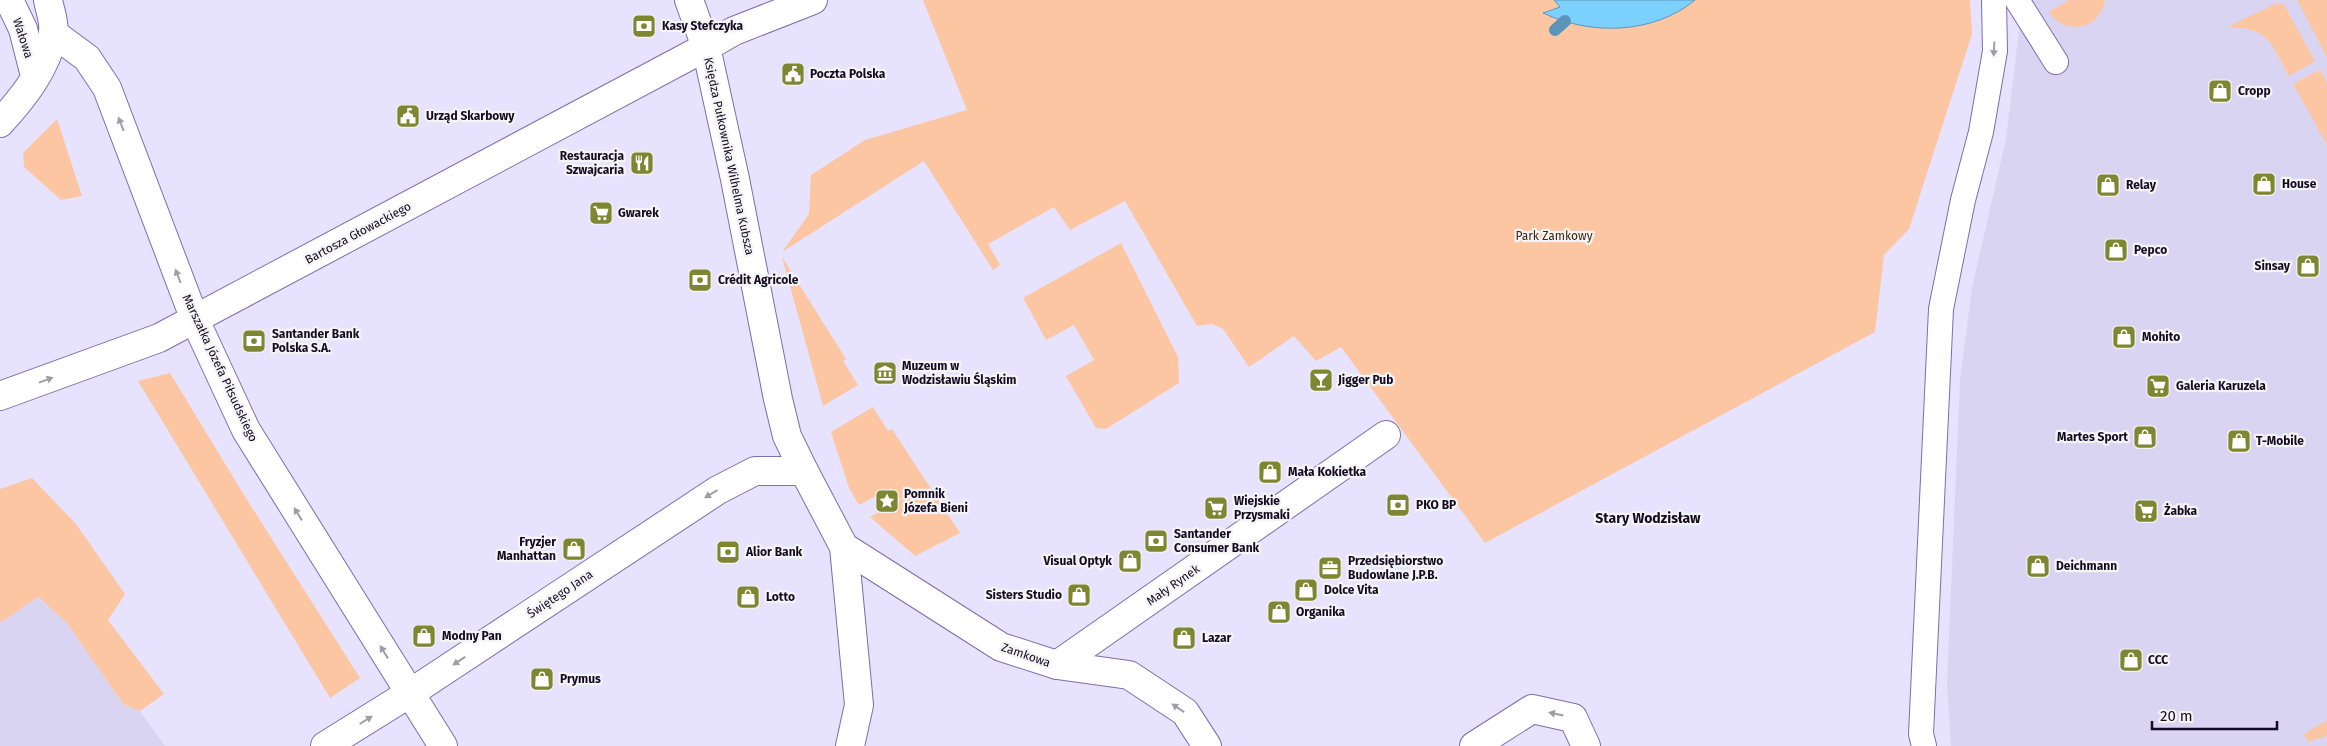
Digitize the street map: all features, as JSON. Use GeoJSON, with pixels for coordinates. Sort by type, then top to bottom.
{"type":"FeatureCollection","features":[{"type":"Feature","properties":{"kind":"street","name":"Wałowa"},"geometry":{"type":"LineString","coordinates":[[9,0],[23,30],[35,76]]}},
{"type":"Feature","properties":{"kind":"street","name":"Wałowa"},"geometry":{"type":"LineString","coordinates":[[0,123],[25,96],[47,54],[53,33],[53,20],[48,0]]}},
{"type":"Feature","properties":{"kind":"street","name":"Księdza Pułkownika Wilhelma Kubsza"},"geometry":{"type":"LineString","coordinates":[[689,0],[706,47],[787,436],[844,547],[859,704],[850,746]]}},
{"type":"Feature","properties":{"kind":"street","name":"Bartosza Głowackiego"},"geometry":{"type":"LineString","coordinates":[[0,396],[158,338],[195,320],[734,31],[813,0]]}},
{"type":"Feature","properties":{"kind":"street","name":"Marszałka Józefa Piłsudskiego"},"geometry":{"type":"LineString","coordinates":[[53,33],[87,58],[107,88],[195,320],[246,430],[443,746]]}},
{"type":"Feature","properties":{"kind":"street","name":"Mały Rynek"},"geometry":{"type":"LineString","coordinates":[[1057,665],[1386,435]]}},
{"type":"Feature","properties":{"kind":"street","name":"Świętego Jana"},"geometry":{"type":"LineString","coordinates":[[325,746],[410,694],[718,490],[754,471],[804,471]]}},
{"type":"Feature","properties":{"kind":"street","name":"Zamkowa"},"geometry":{"type":"LineString","coordinates":[[844,547],[1001,647],[1057,665],[1129,676],[1185,712],[1207,746]]}},
{"type":"Feature","properties":{"kind":"street"},"geometry":{"type":"LineString","coordinates":[[1474,746],[1532,709],[1573,718],[1586,746]]}},
{"type":"Feature","properties":{"kind":"lane"},"geometry":{"type":"LineString","coordinates":[[1924,746],[1921,734],[1941,309],[1963,200],[1981,132],[1994,51],[1994,0]]}},
{"type":"Feature","properties":{"kind":"lane"},"geometry":{"type":"LineString","coordinates":[[2017,0],[2056,62]]}},
{"type":"Feature","properties":{"kind":"shaded area","name":"Galeria Karuzela"},"geometry":{"type":"Polygon","coordinates":[[[2016,0],[2327,0],[2327,746],[1951,746],[1947,683],[1960,380],[1972,288],[2006,139],[2020,21],[2016,0]]]}},
{"type":"Feature","properties":{"kind":"shaded area"},"geometry":{"type":"Polygon","coordinates":[[[37,597],[67,623],[123,704],[140,711],[165,746],[0,746],[0,623],[37,597]]]}},
{"type":"Feature","properties":{"kind":"green space","name":"Park Zamkowy"},"geometry":{"type":"Polygon","coordinates":[[[923,0],[1970,0],[1972,34],[1909,229],[1884,255],[1875,332],[1485,543],[1341,347],[1316,361],[1294,336],[1249,367],[1223,329],[1212,324],[1197,326],[1125,201],[1070,230],[1054,207],[988,244],[1000,265],[993,270],[924,161],[782,252],[809,214],[811,175],[865,140],[967,110],[923,0]]]}},
{"type":"Feature","properties":{"kind":"green space"},"geometry":{"type":"Polygon","coordinates":[[[2069,0],[2105,0],[2097,18],[2082,26],[2073,27],[2064,25],[2056,20],[2049,12],[2069,0]]]}},
{"type":"Feature","properties":{"kind":"green space"},"geometry":{"type":"Polygon","coordinates":[[[2297,0],[2327,0],[2327,57],[2297,0]]]}},
{"type":"Feature","properties":{"kind":"green space"},"geometry":{"type":"Polygon","coordinates":[[[2277,3],[2284,5],[2315,61],[2289,76],[2267,39],[2251,30],[2227,27],[2277,3]]]}},
{"type":"Feature","properties":{"kind":"green space"},"geometry":{"type":"Polygon","coordinates":[[[2320,70],[2327,83],[2327,145],[2293,84],[2320,70]]]}},
{"type":"Feature","properties":{"kind":"green space"},"geometry":{"type":"Polygon","coordinates":[[[57,119],[82,196],[61,200],[24,167],[23,153],[57,119]]]}},
{"type":"Feature","properties":{"kind":"green space"},"geometry":{"type":"Polygon","coordinates":[[[1121,243],[1178,357],[1179,383],[1106,429],[1096,428],[1066,376],[1094,360],[1074,325],[1046,340],[1023,298],[1121,243]]]}},
{"type":"Feature","properties":{"kind":"green space"},"geometry":{"type":"Polygon","coordinates":[[[782,257],[846,359],[843,361],[858,385],[823,406],[782,257]]]}},
{"type":"Feature","properties":{"kind":"green space"},"geometry":{"type":"Polygon","coordinates":[[[170,373],[244,495],[360,678],[330,698],[138,381],[170,373]]]}},
{"type":"Feature","properties":{"kind":"green space"},"geometry":{"type":"Polygon","coordinates":[[[873,407],[888,431],[892,429],[960,533],[915,556],[870,517],[901,500],[891,488],[859,505],[849,488],[831,432],[873,407]]]}},
{"type":"Feature","properties":{"kind":"green space"},"geometry":{"type":"Polygon","coordinates":[[[32,478],[76,524],[125,594],[108,620],[164,694],[140,711],[123,704],[67,623],[38,597],[0,623],[0,489],[32,478]]]}},
{"type":"Feature","properties":{"kind":"green space"},"geometry":{"type":"Polygon","coordinates":[[[2327,720],[2327,736],[2308,742],[2304,734],[2327,720]]]}},
{"type":"Feature","properties":{"kind":"water"},"geometry":{"type":"Polygon","coordinates":[[[1554,0],[1695,0],[1661,20],[1622,28],[1601,28],[1581,25],[1543,13],[1560,7],[1554,0]]]}},
{"type":"Feature","properties":{"kind":"waterway"},"geometry":{"type":"LineString","coordinates":[[1555,30],[1565,21]]}},
{"type":"Feature","properties":{"kind":"place","name":"Kasy Stefczyka"},"geometry":{"type":"Point","coordinates":[644,26]}},
{"type":"Feature","properties":{"kind":"place","name":"Poczta Polska"},"geometry":{"type":"Point","coordinates":[793,74]}},
{"type":"Feature","properties":{"kind":"place","name":"Cropp"},"geometry":{"type":"Point","coordinates":[2220,91]}},
{"type":"Feature","properties":{"kind":"place","name":"Urząd Skarbowy"},"geometry":{"type":"Point","coordinates":[408,116]}},
{"type":"Feature","properties":{"kind":"place","name":"Restauracja Szwajcaria"},"geometry":{"type":"Point","coordinates":[642,163]}},
{"type":"Feature","properties":{"kind":"place","name":"House"},"geometry":{"type":"Point","coordinates":[2264,184]}},
{"type":"Feature","properties":{"kind":"place","name":"Relay"},"geometry":{"type":"Point","coordinates":[2108,185]}},
{"type":"Feature","properties":{"kind":"place","name":"Gwarek"},"geometry":{"type":"Point","coordinates":[601,213]}},
{"type":"Feature","properties":{"kind":"place","name":"Pepco"},"geometry":{"type":"Point","coordinates":[2116,250]}},
{"type":"Feature","properties":{"kind":"place","name":"Sinsay"},"geometry":{"type":"Point","coordinates":[2308,266]}},
{"type":"Feature","properties":{"kind":"place","name":"Crédit Agricole"},"geometry":{"type":"Point","coordinates":[700,280]}},
{"type":"Feature","properties":{"kind":"place","name":"Mohito"},"geometry":{"type":"Point","coordinates":[2124,337]}},
{"type":"Feature","properties":{"kind":"place","name":"Santander Bank Polska S.A."},"geometry":{"type":"Point","coordinates":[254,341]}},
{"type":"Feature","properties":{"kind":"place","name":"Muzeum w Wodzisławiu Śląskim"},"geometry":{"type":"Point","coordinates":[885,373]}},
{"type":"Feature","properties":{"kind":"place","name":"Jigger Pub"},"geometry":{"type":"Point","coordinates":[1321,380]}},
{"type":"Feature","properties":{"kind":"place","name":"Galeria Karuzela"},"geometry":{"type":"Point","coordinates":[2158,386]}},
{"type":"Feature","properties":{"kind":"place","name":"Martes Sport"},"geometry":{"type":"Point","coordinates":[2145,437]}},
{"type":"Feature","properties":{"kind":"place","name":"T-Mobile"},"geometry":{"type":"Point","coordinates":[2239,441]}},
{"type":"Feature","properties":{"kind":"place","name":"Mała Kokietka"},"geometry":{"type":"Point","coordinates":[1270,472]}},
{"type":"Feature","properties":{"kind":"place","name":"Pomnik Józefa Bieni"},"geometry":{"type":"Point","coordinates":[887,501]}},
{"type":"Feature","properties":{"kind":"place","name":"PKO BP"},"geometry":{"type":"Point","coordinates":[1398,505]}},
{"type":"Feature","properties":{"kind":"place","name":"Wiejskie Przysmaki"},"geometry":{"type":"Point","coordinates":[1216,508]}},
{"type":"Feature","properties":{"kind":"place","name":"Żabka"},"geometry":{"type":"Point","coordinates":[2146,511]}},
{"type":"Feature","properties":{"kind":"place","name":"Santander Consumer Bank"},"geometry":{"type":"Point","coordinates":[1156,541]}},
{"type":"Feature","properties":{"kind":"place","name":"Fryzjer Manhattan"},"geometry":{"type":"Point","coordinates":[574,549]}},
{"type":"Feature","properties":{"kind":"place","name":"Alior Bank"},"geometry":{"type":"Point","coordinates":[728,552]}},
{"type":"Feature","properties":{"kind":"place","name":"Visual Optyk"},"geometry":{"type":"Point","coordinates":[1130,561]}},
{"type":"Feature","properties":{"kind":"place","name":"Deichmann"},"geometry":{"type":"Point","coordinates":[2038,566]}},
{"type":"Feature","properties":{"kind":"place","name":"Przedsiębiorstwo Budowlane J.P.B."},"geometry":{"type":"Point","coordinates":[1330,568]}},
{"type":"Feature","properties":{"kind":"place","name":"Dolce Vita"},"geometry":{"type":"Point","coordinates":[1306,590]}},
{"type":"Feature","properties":{"kind":"place","name":"Sisters Studio"},"geometry":{"type":"Point","coordinates":[1079,595]}},
{"type":"Feature","properties":{"kind":"place","name":"Lotto"},"geometry":{"type":"Point","coordinates":[748,597]}},
{"type":"Feature","properties":{"kind":"place","name":"Organika"},"geometry":{"type":"Point","coordinates":[1279,612]}},
{"type":"Feature","properties":{"kind":"place","name":"Modny Pan"},"geometry":{"type":"Point","coordinates":[424,636]}},
{"type":"Feature","properties":{"kind":"place","name":"Lazar"},"geometry":{"type":"Point","coordinates":[1184,638]}},
{"type":"Feature","properties":{"kind":"place","name":"CCC"},"geometry":{"type":"Point","coordinates":[2131,660]}},
{"type":"Feature","properties":{"kind":"place","name":"Prymus"},"geometry":{"type":"Point","coordinates":[542,679]}},
{"type":"Feature","properties":{"kind":"district","name":"Stary Wodzisław"},"geometry":{"type":"Point","coordinates":[1648,518]}}]}
